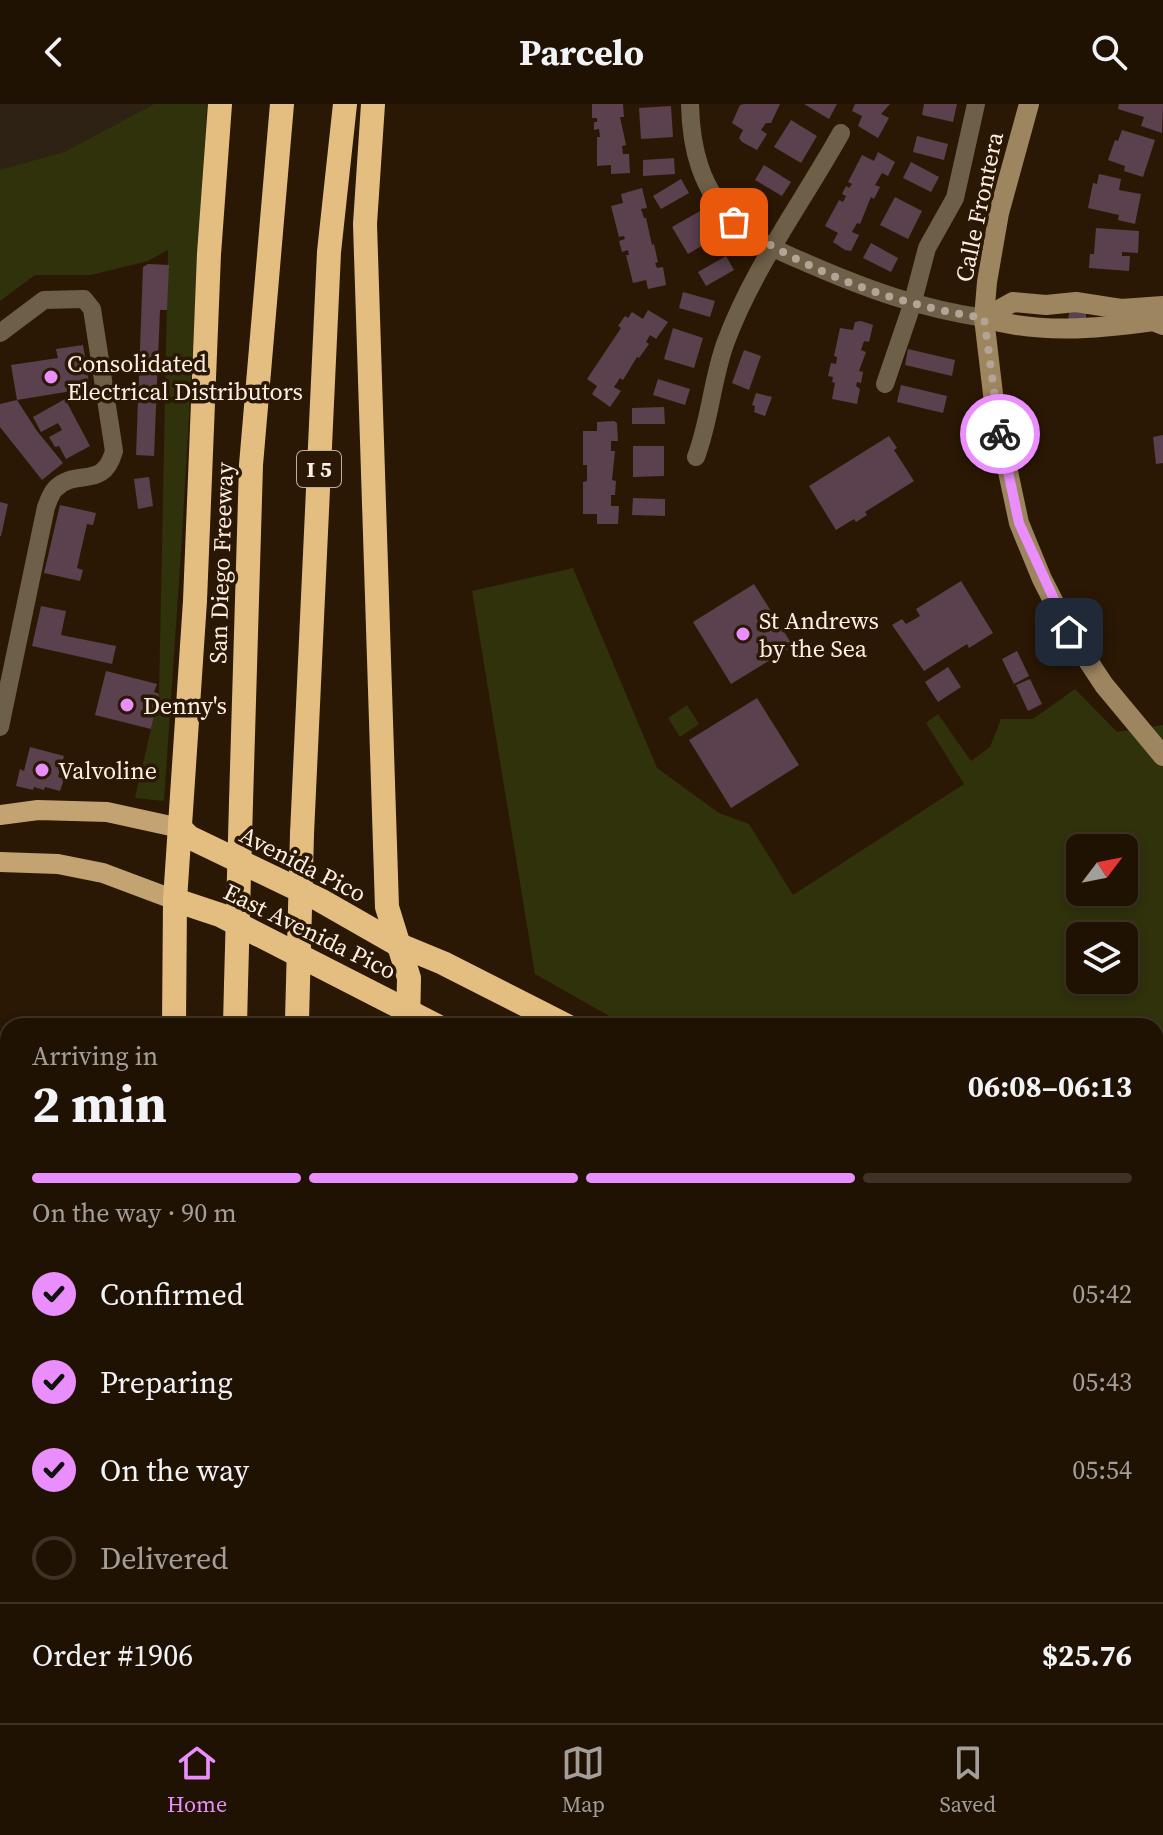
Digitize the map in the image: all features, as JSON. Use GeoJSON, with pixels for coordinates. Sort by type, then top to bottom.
{"type":"FeatureCollection","features":[{"type":"Feature","properties":{"kind":"highway"},"geometry":{"type":"LineString","coordinates":[[174,1018],[175,900],[195,586],[209,254],[220,104]]}},
{"type":"Feature","properties":{"kind":"highway","name":"San Diego Freeway"},"geometry":{"type":"LineString","coordinates":[[235,1018],[251,465],[282,104]]}},
{"type":"Feature","properties":{"kind":"highway","name":"I 5"},"geometry":{"type":"LineString","coordinates":[[297,1018],[302,834],[329,252],[345,104]]}},
{"type":"Feature","properties":{"kind":"highway"},"geometry":{"type":"LineString","coordinates":[[373,104],[365,224],[387,907],[409,978],[408,1018]]}},
{"type":"Feature","properties":{"kind":"highway","name":"Avenida Pico"},"geometry":{"type":"LineString","coordinates":[[180,828],[189,837],[320,900],[397,944],[443,963],[551,1018]]}},
{"type":"Feature","properties":{"kind":"highway","name":"East Avenida Pico"},"geometry":{"type":"LineString","coordinates":[[175,900],[220,915],[364,991],[408,1018]]}},
{"type":"Feature","properties":{"kind":"main road","name":"Avenida Pico"},"geometry":{"type":"LineString","coordinates":[[0,815],[38,810],[107,812],[180,828]]}},
{"type":"Feature","properties":{"kind":"main road","name":"East Avenida Pico"},"geometry":{"type":"LineString","coordinates":[[0,862],[58,864],[103,873],[175,900]]}},
{"type":"Feature","properties":{"kind":"street"},"geometry":{"type":"LineString","coordinates":[[690,104],[695,156],[706,184],[734,222],[771,247],[842,279],[912,305],[984,318],[1014,327],[1100,332],[1153,321],[1163,325]]}},
{"type":"Feature","properties":{"kind":"street"},"geometry":{"type":"LineString","coordinates":[[885,384],[912,305],[927,248],[955,198],[976,104]]}},
{"type":"Feature","properties":{"kind":"street","name":"Calle Frontera"},"geometry":{"type":"LineString","coordinates":[[1029,104],[999,213],[987,282],[984,318],[995,411],[1019,523],[1069,632],[1104,685],[1163,756]]}},
{"type":"Feature","properties":{"kind":"street"},"geometry":{"type":"LineString","coordinates":[[696,457],[707,430],[712,385],[726,343],[771,247],[841,133]]}},
{"type":"Feature","properties":{"kind":"street"},"geometry":{"type":"LineString","coordinates":[[0,333],[44,300],[84,299],[92,309],[114,451],[110,466],[99,475],[71,480],[54,490],[46,507],[0,727]]}},
{"type":"Feature","properties":{"kind":"street"},"geometry":{"type":"LineString","coordinates":[[984,318],[1013,302],[1046,305],[1058,302],[1121,309],[1163,306]]}},
{"type":"Feature","properties":{"kind":"street"},"geometry":{"type":"LineString","coordinates":[[1051,327],[1058,302]]}},
{"type":"Feature","properties":{"kind":"street"},"geometry":{"type":"LineString","coordinates":[[1097,305],[1100,332]]}},
{"type":"Feature","properties":{"kind":"shaded area"},"geometry":{"type":"Polygon","coordinates":[[[0,104],[154,104],[0,186],[0,104]]]}},
{"type":"Feature","properties":{"kind":"green space"},"geometry":{"type":"Polygon","coordinates":[[[154,104],[207,104],[164,801],[135,798],[159,694],[168,250],[148,261],[91,275],[35,275],[0,301],[0,170],[64,152],[154,104]]]}},
{"type":"Feature","properties":{"kind":"green space"},"geometry":{"type":"Polygon","coordinates":[[[573,568],[657,768],[719,813],[749,824],[793,895],[964,784],[926,723],[938,714],[971,761],[990,747],[1001,719],[1033,719],[1075,689],[1117,732],[1163,725],[1163,1018],[613,1018],[535,974],[472,591],[573,568]]]}},
{"type":"Feature","properties":{"kind":"green space"},"geometry":{"type":"Polygon","coordinates":[[[687,705],[699,724],[680,737],[668,718],[687,705]]]}},
{"type":"Feature","properties":{"kind":"building"},"geometry":{"type":"Polygon","coordinates":[[[592,104],[623,104],[624,117],[620,117],[626,145],[622,146],[623,154],[629,154],[630,173],[611,174],[611,165],[597,166],[597,137],[600,137],[599,129],[594,130],[597,118],[592,118],[592,104]]]}},
{"type":"Feature","properties":{"kind":"building"},"geometry":{"type":"Polygon","coordinates":[[[780,104],[771,123],[766,123],[761,130],[767,134],[757,150],[742,142],[739,138],[743,130],[732,123],[740,105],[780,104]]]}},
{"type":"Feature","properties":{"kind":"building"},"geometry":{"type":"Polygon","coordinates":[[[804,104],[837,104],[829,119],[804,104]]]}},
{"type":"Feature","properties":{"kind":"building"},"geometry":{"type":"Polygon","coordinates":[[[855,104],[890,104],[881,114],[889,118],[878,138],[858,126],[862,116],[852,111],[855,104]]]}},
{"type":"Feature","properties":{"kind":"building"},"geometry":{"type":"Polygon","coordinates":[[[924,104],[957,104],[953,122],[922,115],[924,104]]]}},
{"type":"Feature","properties":{"kind":"building"},"geometry":{"type":"Polygon","coordinates":[[[1119,104],[1163,104],[1162,133],[1141,126],[1144,117],[1118,109],[1119,104]]]}},
{"type":"Feature","properties":{"kind":"building"},"geometry":{"type":"Polygon","coordinates":[[[671,106],[673,137],[641,139],[639,108],[671,106]]]}},
{"type":"Feature","properties":{"kind":"building"},"geometry":{"type":"Polygon","coordinates":[[[791,120],[817,136],[801,163],[774,147],[791,120]]]}},
{"type":"Feature","properties":{"kind":"building"},"geometry":{"type":"Polygon","coordinates":[[[1122,130],[1155,140],[1143,177],[1124,171],[1125,166],[1108,160],[1122,130]]]}},
{"type":"Feature","properties":{"kind":"building"},"geometry":{"type":"Polygon","coordinates":[[[917,136],[948,144],[944,160],[913,152],[917,136]]]}},
{"type":"Feature","properties":{"kind":"building"},"geometry":{"type":"Polygon","coordinates":[[[878,152],[895,162],[888,176],[882,173],[875,185],[880,187],[874,199],[871,197],[860,224],[857,223],[852,232],[859,235],[851,251],[845,250],[833,242],[838,233],[825,226],[839,200],[843,202],[846,196],[842,194],[846,186],[849,188],[852,184],[848,182],[862,155],[874,161],[878,152]]]}},
{"type":"Feature","properties":{"kind":"building"},"geometry":{"type":"Polygon","coordinates":[[[674,158],[675,174],[643,176],[643,160],[674,158]]]}},
{"type":"Feature","properties":{"kind":"building"},"geometry":{"type":"Polygon","coordinates":[[[911,162],[939,177],[931,192],[903,178],[911,162]]]}},
{"type":"Feature","properties":{"kind":"building"},"geometry":{"type":"Polygon","coordinates":[[[764,165],[791,182],[782,196],[755,180],[764,165]]]}},
{"type":"Feature","properties":{"kind":"building"},"geometry":{"type":"Polygon","coordinates":[[[1099,174],[1121,179],[1119,190],[1141,194],[1135,224],[1118,220],[1119,215],[1088,208],[1093,183],[1097,184],[1099,174]]]}},
{"type":"Feature","properties":{"kind":"building"},"geometry":{"type":"Polygon","coordinates":[[[681,179],[689,193],[661,209],[653,196],[681,179]]]}},
{"type":"Feature","properties":{"kind":"building"},"geometry":{"type":"Polygon","coordinates":[[[642,188],[647,208],[641,209],[654,244],[658,262],[655,263],[657,268],[663,267],[666,285],[648,289],[646,280],[633,283],[626,255],[629,255],[628,250],[622,252],[619,241],[625,239],[624,236],[619,237],[611,206],[623,203],[621,194],[642,188]]]}},
{"type":"Feature","properties":{"kind":"building"},"geometry":{"type":"Polygon","coordinates":[[[895,197],[922,211],[908,239],[880,225],[895,197]]]}},
{"type":"Feature","properties":{"kind":"building"},"geometry":{"type":"Polygon","coordinates":[[[700,211],[715,238],[688,254],[672,227],[700,211]]]}},
{"type":"Feature","properties":{"kind":"building"},"geometry":{"type":"Polygon","coordinates":[[[1096,228],[1139,231],[1138,253],[1122,252],[1122,256],[1130,256],[1129,271],[1089,268],[1090,254],[1094,254],[1096,228]]]}},
{"type":"Feature","properties":{"kind":"building"},"geometry":{"type":"Polygon","coordinates":[[[871,243],[898,258],[891,272],[863,258],[871,243]]]}},
{"type":"Feature","properties":{"kind":"building"},"geometry":{"type":"Polygon","coordinates":[[[726,256],[734,270],[706,286],[698,272],[726,256]]]}},
{"type":"Feature","properties":{"kind":"building"},"geometry":{"type":"Polygon","coordinates":[[[148,264],[169,265],[167,310],[160,310],[154,456],[136,455],[143,267],[148,264]]]}},
{"type":"Feature","properties":{"kind":"building"},"geometry":{"type":"Polygon","coordinates":[[[683,292],[715,301],[710,317],[679,308],[683,292]]]}},
{"type":"Feature","properties":{"kind":"building"},"geometry":{"type":"Polygon","coordinates":[[[1074,308],[1086,313],[1086,320],[1068,320],[1074,308]]]}},
{"type":"Feature","properties":{"kind":"building"},"geometry":{"type":"Polygon","coordinates":[[[648,310],[668,322],[656,339],[650,335],[646,342],[649,344],[623,380],[620,378],[614,387],[621,391],[610,407],[592,394],[597,386],[587,379],[621,328],[618,326],[625,316],[628,318],[632,312],[643,319],[648,310]]]}},
{"type":"Feature","properties":{"kind":"building"},"geometry":{"type":"Polygon","coordinates":[[[855,322],[873,325],[869,342],[864,341],[861,350],[866,352],[859,371],[863,372],[861,383],[857,382],[856,386],[860,389],[857,404],[832,399],[835,383],[832,382],[833,377],[828,376],[831,363],[836,364],[837,357],[834,356],[840,328],[853,330],[855,322]]]}},
{"type":"Feature","properties":{"kind":"building"},"geometry":{"type":"Polygon","coordinates":[[[673,328],[703,338],[694,368],[664,359],[673,328]]]}},
{"type":"Feature","properties":{"kind":"building","name":"Consolidated Electrical Distributors"},"geometry":{"type":"Polygon","coordinates":[[[83,345],[90,388],[17,400],[11,365],[58,358],[56,349],[83,345]]]}},
{"type":"Feature","properties":{"kind":"building"},"geometry":{"type":"Polygon","coordinates":[[[908,349],[955,360],[952,376],[905,365],[908,349]]]}},
{"type":"Feature","properties":{"kind":"building"},"geometry":{"type":"Polygon","coordinates":[[[744,350],[761,356],[749,390],[732,383],[744,350]]]}},
{"type":"Feature","properties":{"kind":"building"},"geometry":{"type":"Polygon","coordinates":[[[658,379],[690,389],[685,405],[653,395],[658,379]]]}},
{"type":"Feature","properties":{"kind":"building"},"geometry":{"type":"Polygon","coordinates":[[[901,385],[947,396],[943,413],[897,402],[901,385]]]}},
{"type":"Feature","properties":{"kind":"building"},"geometry":{"type":"Polygon","coordinates":[[[756,393],[772,397],[765,416],[754,412],[755,406],[752,405],[756,393]]]}},
{"type":"Feature","properties":{"kind":"building"},"geometry":{"type":"Polygon","coordinates":[[[65,399],[90,446],[66,459],[59,446],[55,447],[49,437],[62,430],[58,423],[41,432],[33,417],[65,399]]]}},
{"type":"Feature","properties":{"kind":"building"},"geometry":{"type":"Polygon","coordinates":[[[17,400],[63,463],[42,480],[0,427],[0,404],[17,400]]]}},
{"type":"Feature","properties":{"kind":"building"},"geometry":{"type":"Polygon","coordinates":[[[664,407],[665,424],[632,424],[632,408],[664,407]]]}},
{"type":"Feature","properties":{"kind":"building"},"geometry":{"type":"Polygon","coordinates":[[[597,422],[617,423],[618,441],[611,441],[611,451],[615,451],[612,480],[616,481],[611,506],[619,506],[618,524],[597,524],[597,514],[583,514],[583,482],[587,481],[587,465],[583,465],[583,431],[597,431],[597,422]]]}},
{"type":"Feature","properties":{"kind":"building"},"geometry":{"type":"Polygon","coordinates":[[[1163,435],[1163,463],[1156,464],[1153,437],[1163,435]]]}},
{"type":"Feature","properties":{"kind":"building"},"geometry":{"type":"Polygon","coordinates":[[[889,436],[897,448],[894,450],[914,481],[865,512],[867,515],[856,522],[854,519],[836,530],[809,486],[889,436]]]}},
{"type":"Feature","properties":{"kind":"building"},"geometry":{"type":"Polygon","coordinates":[[[633,446],[664,446],[664,476],[633,477],[633,446]]]}},
{"type":"Feature","properties":{"kind":"building"},"geometry":{"type":"Polygon","coordinates":[[[149,477],[153,506],[138,509],[134,479],[149,477]]]}},
{"type":"Feature","properties":{"kind":"building"},"geometry":{"type":"Polygon","coordinates":[[[633,498],[665,499],[665,516],[632,515],[633,498]]]}},
{"type":"Feature","properties":{"kind":"building"},"geometry":{"type":"Polygon","coordinates":[[[0,502],[8,504],[1,536],[0,536],[0,502]]]}},
{"type":"Feature","properties":{"kind":"building"},"geometry":{"type":"Polygon","coordinates":[[[60,505],[96,513],[93,525],[87,524],[77,568],[83,570],[80,581],[44,573],[60,505]]]}},
{"type":"Feature","properties":{"kind":"building"},"geometry":{"type":"Polygon","coordinates":[[[961,581],[993,633],[969,648],[967,644],[924,671],[892,625],[902,619],[906,624],[920,616],[916,609],[961,581]]]}},
{"type":"Feature","properties":{"kind":"building","name":"St Andrews by the Sea"},"geometry":{"type":"Polygon","coordinates":[[[754,584],[793,646],[731,684],[693,622],[754,584]]]}},
{"type":"Feature","properties":{"kind":"building"},"geometry":{"type":"Polygon","coordinates":[[[41,606],[66,611],[61,635],[116,646],[112,664],[32,646],[41,606]]]}},
{"type":"Feature","properties":{"kind":"building"},"geometry":{"type":"Polygon","coordinates":[[[1017,651],[1029,676],[1014,684],[1002,659],[1017,651]]]}},
{"type":"Feature","properties":{"kind":"building"},"geometry":{"type":"Polygon","coordinates":[[[948,667],[961,687],[938,702],[925,682],[948,667]]]}},
{"type":"Feature","properties":{"kind":"building","name":"Denny's"},"geometry":{"type":"Polygon","coordinates":[[[106,671],[157,684],[154,692],[159,694],[151,729],[95,715],[106,671]]]}},
{"type":"Feature","properties":{"kind":"building"},"geometry":{"type":"Polygon","coordinates":[[[1030,679],[1042,704],[1028,711],[1016,685],[1030,679]]]}},
{"type":"Feature","properties":{"kind":"building"},"geometry":{"type":"Polygon","coordinates":[[[757,698],[799,765],[731,808],[689,740],[757,698]]]}},
{"type":"Feature","properties":{"kind":"building","name":"Valvoline"},"geometry":{"type":"Polygon","coordinates":[[[30,747],[64,756],[58,777],[64,779],[60,791],[16,786],[20,769],[24,771],[30,747]]]}},
{"type":"Feature","properties":{"kind":"way so far"},"geometry":{"type":"LineString","coordinates":[[734,222],[771,247],[842,279],[912,305],[984,318],[1000,434]]}},
{"type":"Feature","properties":{"kind":"place","name":"Consolidated Electrical Distributors"},"geometry":{"type":"Point","coordinates":[51,377]}},
{"type":"Feature","properties":{"kind":"place","name":"St Andrews by the Sea"},"geometry":{"type":"Point","coordinates":[743,634]}},
{"type":"Feature","properties":{"kind":"place","name":"Denny's"},"geometry":{"type":"Point","coordinates":[127,705]}},
{"type":"Feature","properties":{"kind":"place","name":"Valvoline"},"geometry":{"type":"Point","coordinates":[42,770]}},
{"type":"Feature","properties":{"kind":"route"},"geometry":{"type":"LineString","coordinates":[[1000,434],[1019,523],[1042,579],[1069,632]]}}]}
